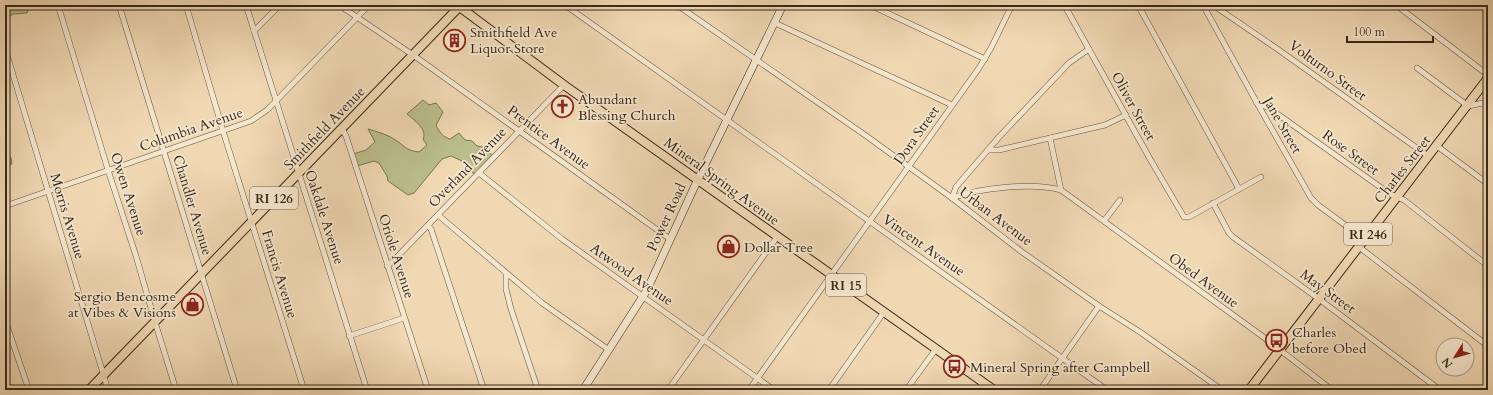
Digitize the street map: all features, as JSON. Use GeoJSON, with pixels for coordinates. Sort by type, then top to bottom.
{"type":"FeatureCollection","features":[{"type":"Feature","properties":{"kind":"main road","name":"Power Road"},"geometry":{"type":"LineString","coordinates":[[583,390],[643,296],[783,5]]}},
{"type":"Feature","properties":{"kind":"main road","name":"Smithfield Avenue"},"geometry":{"type":"LineString","coordinates":[[89,390],[459,6]]}},
{"type":"Feature","properties":{"kind":"main road","name":"Mineral Spring Avenue"},"geometry":{"type":"LineString","coordinates":[[459,6],[564,85],[737,206],[777,237],[994,390]]}},
{"type":"Feature","properties":{"kind":"main road","name":"Charles Street"},"geometry":{"type":"LineString","coordinates":[[1249,390],[1468,106],[1488,77]]}},
{"type":"Feature","properties":{"kind":"street","name":"Owen Avenue"},"geometry":{"type":"LineString","coordinates":[[58,5],[176,390]]}},
{"type":"Feature","properties":{"kind":"street","name":"Chandler Avenue"},"geometry":{"type":"LineString","coordinates":[[119,5],[237,390]]}},
{"type":"Feature","properties":{"kind":"street","name":"Francis Avenue"},"geometry":{"type":"LineString","coordinates":[[186,5],[304,390]]}},
{"type":"Feature","properties":{"kind":"street","name":"Oakdale Avenue"},"geometry":{"type":"LineString","coordinates":[[246,5],[367,390]]}},
{"type":"Feature","properties":{"kind":"street"},"geometry":{"type":"LineString","coordinates":[[254,31],[280,5]]}},
{"type":"Feature","properties":{"kind":"street","name":"Prentice Avenue"},"geometry":{"type":"LineString","coordinates":[[339,5],[413,55],[670,239]]}},
{"type":"Feature","properties":{"kind":"street","name":"Columbia Avenue"},"geometry":{"type":"LineString","coordinates":[[5,206],[251,121],[276,102],[369,5]]}},
{"type":"Feature","properties":{"kind":"street","name":"Vincent Avenue"},"geometry":{"type":"LineString","coordinates":[[565,5],[1107,390]]}},
{"type":"Feature","properties":{"kind":"street","name":"Urban Avenue"},"geometry":{"type":"LineString","coordinates":[[677,5],[865,135],[952,198],[1022,252],[1222,390]]}},
{"type":"Feature","properties":{"kind":"street"},"geometry":{"type":"LineString","coordinates":[[870,5],[985,58]]}},
{"type":"Feature","properties":{"kind":"street"},"geometry":{"type":"LineString","coordinates":[[1003,5],[1011,7]]}},
{"type":"Feature","properties":{"kind":"street","name":"Oliver Street"},"geometry":{"type":"LineString","coordinates":[[1066,5],[1066,8],[1150,159],[1184,217],[1189,217],[1213,203]]}},
{"type":"Feature","properties":{"kind":"street"},"geometry":{"type":"LineString","coordinates":[[1138,5],[1239,189]]}},
{"type":"Feature","properties":{"kind":"street","name":"Jane Street"},"geometry":{"type":"LineString","coordinates":[[1203,5],[1311,198],[1318,205],[1364,239]]}},
{"type":"Feature","properties":{"kind":"street","name":"Volturno Street"},"geometry":{"type":"LineString","coordinates":[[1213,5],[1428,156]]}},
{"type":"Feature","properties":{"kind":"street"},"geometry":{"type":"LineString","coordinates":[[1396,5],[1488,77]]}},
{"type":"Feature","properties":{"kind":"street","name":"Dora Street"},"geometry":{"type":"LineString","coordinates":[[749,390],[985,58],[1011,7]]}},
{"type":"Feature","properties":{"kind":"street"},"geometry":{"type":"LineString","coordinates":[[775,22],[952,105]]}},
{"type":"Feature","properties":{"kind":"street","name":"Morris Avenue"},"geometry":{"type":"LineString","coordinates":[[5,48],[108,390]]}},
{"type":"Feature","properties":{"kind":"street"},"geometry":{"type":"LineString","coordinates":[[952,198],[956,187],[980,157],[1069,63],[1089,49]]}},
{"type":"Feature","properties":{"kind":"street"},"geometry":{"type":"LineString","coordinates":[[1417,68],[1468,106],[1488,102]]}},
{"type":"Feature","properties":{"kind":"street","name":"Overland Avenue"},"geometry":{"type":"LineString","coordinates":[[387,266],[428,226],[564,85]]}},
{"type":"Feature","properties":{"kind":"street","name":"Rose Street"},"geometry":{"type":"LineString","coordinates":[[1257,103],[1269,108],[1390,194],[1404,200],[1488,266]]}},
{"type":"Feature","properties":{"kind":"street"},"geometry":{"type":"LineString","coordinates":[[988,150],[999,150],[1105,125],[1126,115]]}},
{"type":"Feature","properties":{"kind":"street","name":"Oriole Avenue"},"geometry":{"type":"LineString","coordinates":[[342,129],[346,136],[428,390]]}},
{"type":"Feature","properties":{"kind":"street"},"geometry":{"type":"LineString","coordinates":[[1050,138],[1061,190]]}},
{"type":"Feature","properties":{"kind":"street"},"geometry":{"type":"LineString","coordinates":[[1437,146],[1488,184]]}},
{"type":"Feature","properties":{"kind":"street","name":"Atwood Avenue"},"geometry":{"type":"LineString","coordinates":[[479,173],[562,239],[774,390]]}},
{"type":"Feature","properties":{"kind":"street"},"geometry":{"type":"LineString","coordinates":[[1213,203],[1261,177]]}},
{"type":"Feature","properties":{"kind":"street","name":"Obed Avenue"},"geometry":{"type":"LineString","coordinates":[[952,198],[962,194],[1019,187],[1040,187],[1061,190],[1280,350],[1332,390]]}},
{"type":"Feature","properties":{"kind":"street"},"geometry":{"type":"LineString","coordinates":[[1104,221],[1120,200]]}},
{"type":"Feature","properties":{"kind":"street","name":"May Street"},"geometry":{"type":"LineString","coordinates":[[1213,203],[1229,233],[1233,237],[1319,299],[1440,390]]}},
{"type":"Feature","properties":{"kind":"street"},"geometry":{"type":"LineString","coordinates":[[438,215],[542,303],[609,350]]}},
{"type":"Feature","properties":{"kind":"street"},"geometry":{"type":"LineString","coordinates":[[428,226],[431,229],[484,390]]}},
{"type":"Feature","properties":{"kind":"street"},"geometry":{"type":"LineString","coordinates":[[668,390],[777,237]]}},
{"type":"Feature","properties":{"kind":"street"},"geometry":{"type":"LineString","coordinates":[[1359,247],[1488,346]]}},
{"type":"Feature","properties":{"kind":"street"},"geometry":{"type":"LineString","coordinates":[[506,273],[506,290],[511,309],[538,390]]}},
{"type":"Feature","properties":{"kind":"street"},"geometry":{"type":"LineString","coordinates":[[1040,390],[1099,306]]}},
{"type":"Feature","properties":{"kind":"street"},"geometry":{"type":"LineString","coordinates":[[829,390],[884,312]]}},
{"type":"Feature","properties":{"kind":"street"},"geometry":{"type":"LineString","coordinates":[[349,336],[404,318]]}},
{"type":"Feature","properties":{"kind":"street"},"geometry":{"type":"LineString","coordinates":[[5,320],[29,390]]}},
{"type":"Feature","properties":{"kind":"street"},"geometry":{"type":"LineString","coordinates":[[906,390],[936,349]]}},
{"type":"Feature","properties":{"kind":"street"},"geometry":{"type":"LineString","coordinates":[[978,390],[984,382]]}},
{"type":"Feature","properties":{"kind":"green space"},"geometry":{"type":"Polygon","coordinates":[[[5,5],[30,5],[27,13],[13,14],[5,19],[5,5]]]}},
{"type":"Feature","properties":{"kind":"green space"},"geometry":{"type":"Polygon","coordinates":[[[423,100],[429,105],[436,103],[443,112],[436,125],[443,136],[450,139],[459,133],[465,140],[472,141],[477,146],[483,147],[494,157],[475,175],[462,161],[451,156],[442,159],[414,193],[408,195],[388,181],[387,176],[379,163],[374,161],[357,166],[353,154],[366,150],[375,142],[368,129],[387,135],[405,147],[419,152],[427,145],[423,139],[424,132],[420,125],[407,114],[423,100]]]}},
{"type":"Feature","properties":{"kind":"green space"},"geometry":{"type":"Polygon","coordinates":[[[5,150],[11,158],[12,164],[5,165],[5,150]]]}},
{"type":"Feature","properties":{"kind":"place","name":"Smithfield Ave Liquor Store"},"geometry":{"type":"Point","coordinates":[454,40]}},
{"type":"Feature","properties":{"kind":"place","name":"Abundant Blessing Church"},"geometry":{"type":"Point","coordinates":[562,107]}},
{"type":"Feature","properties":{"kind":"place","name":"Dollar Tree"},"geometry":{"type":"Point","coordinates":[729,247]}},
{"type":"Feature","properties":{"kind":"place","name":"Sergio Bencosme at Vibes & Visions"},"geometry":{"type":"Point","coordinates":[192,304]}},
{"type":"Feature","properties":{"kind":"place","name":"Charles before Obed"},"geometry":{"type":"Point","coordinates":[1277,340]}},
{"type":"Feature","properties":{"kind":"place","name":"Mineral Spring after Campbell"},"geometry":{"type":"Point","coordinates":[955,367]}}]}
